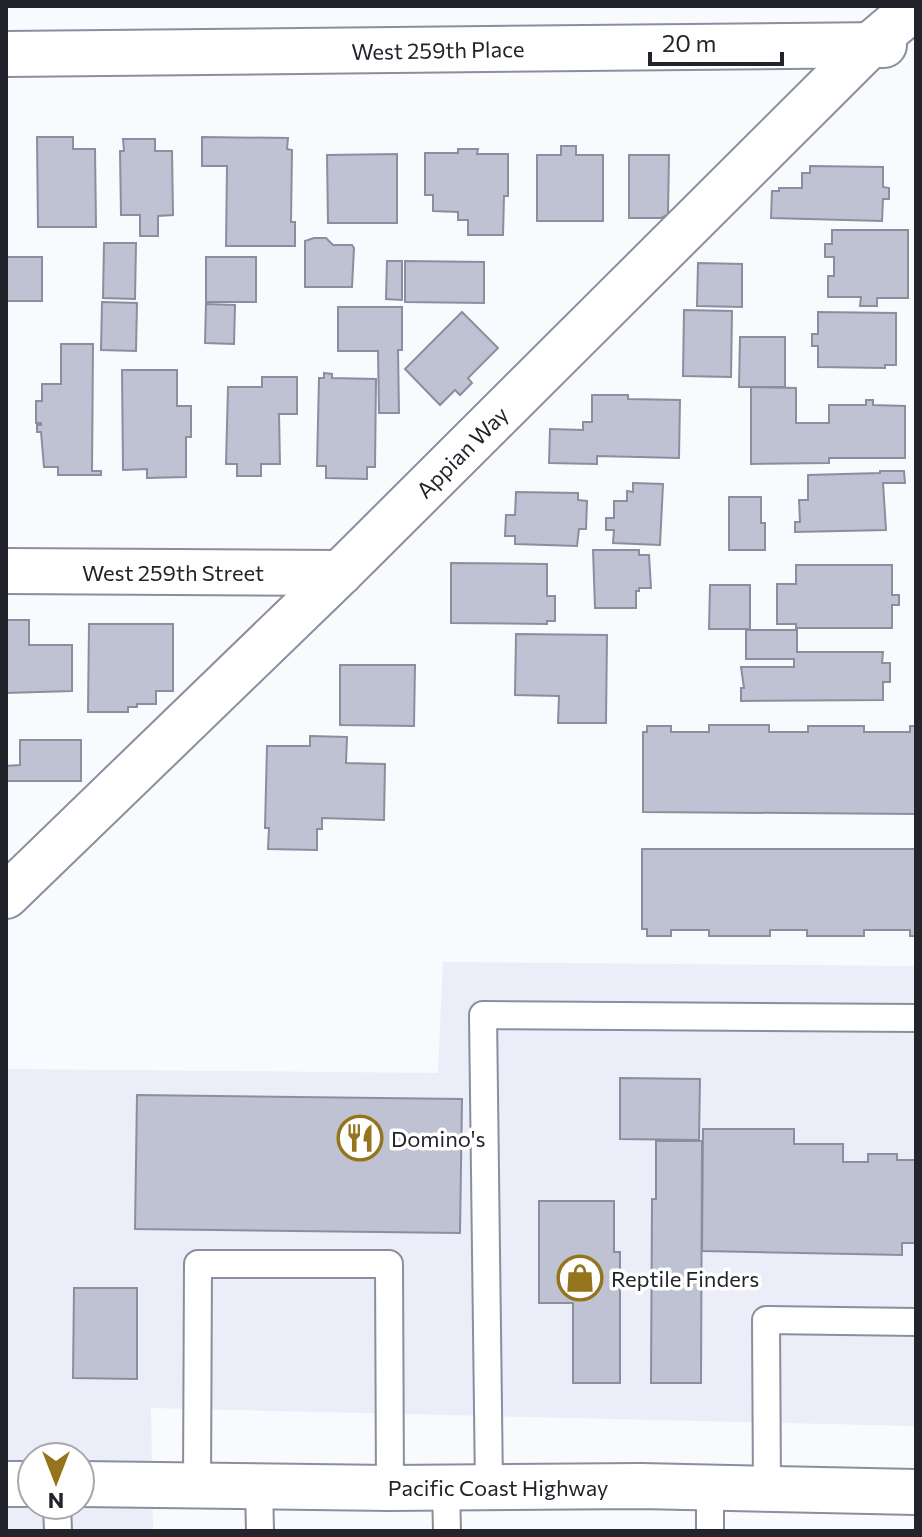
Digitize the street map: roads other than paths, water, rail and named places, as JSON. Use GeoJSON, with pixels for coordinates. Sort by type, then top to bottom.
{"type":"FeatureCollection","features":[{"type":"Feature","properties":{"kind":"main road","name":"Appian Way"},"geometry":{"type":"LineString","coordinates":[[6,896],[340,573],[869,46],[916,6]]}},
{"type":"Feature","properties":{"kind":"main road","name":"West 259th Place"},"geometry":{"type":"LineString","coordinates":[[6,54],[916,44]]}},
{"type":"Feature","properties":{"kind":"main road","name":"West 259th Street"},"geometry":{"type":"LineString","coordinates":[[6,571],[340,573]]}},
{"type":"Feature","properties":{"kind":"main road","name":"Pacific Coast Highway"},"geometry":{"type":"LineString","coordinates":[[96,1484],[916,1492]]}},
{"type":"Feature","properties":{"kind":"lane"},"geometry":{"type":"LineString","coordinates":[[489,1487],[483,1015],[916,1018]]}},
{"type":"Feature","properties":{"kind":"lane"},"geometry":{"type":"LineString","coordinates":[[197,1485],[198,1264],[389,1264],[390,1488]]}},
{"type":"Feature","properties":{"kind":"lane"},"geometry":{"type":"LineString","coordinates":[[767,1489],[766,1320],[916,1322]]}},
{"type":"Feature","properties":{"kind":"lane"},"geometry":{"type":"LineString","coordinates":[[259,1486],[260,1531]]}},
{"type":"Feature","properties":{"kind":"lane"},"geometry":{"type":"LineString","coordinates":[[446,1487],[447,1531]]}},
{"type":"Feature","properties":{"kind":"lane"},"geometry":{"type":"LineString","coordinates":[[710,1488],[710,1531]]}},
{"type":"Feature","properties":{"kind":"place","name":"Domino's"},"geometry":{"type":"Point","coordinates":[360,1138]}},
{"type":"Feature","properties":{"kind":"place","name":"Reptile Finders"},"geometry":{"type":"Point","coordinates":[580,1278]}}]}
